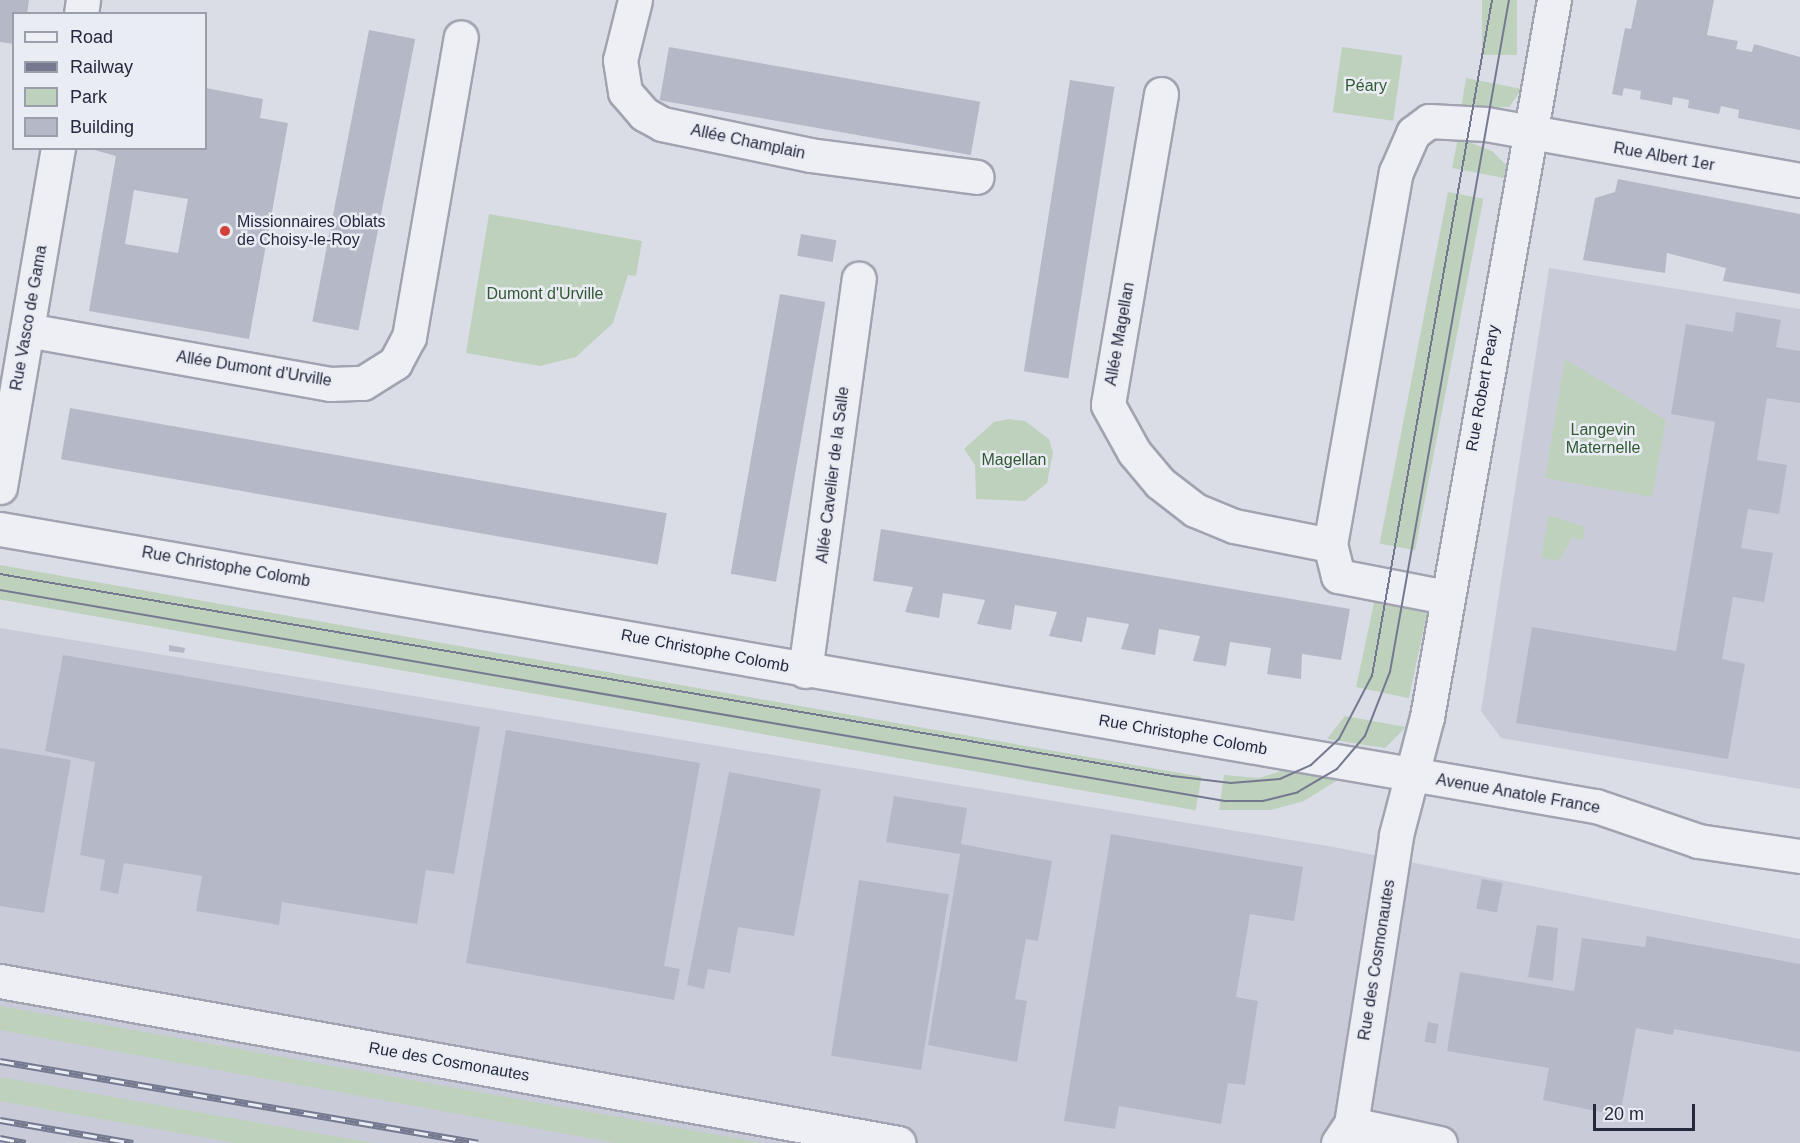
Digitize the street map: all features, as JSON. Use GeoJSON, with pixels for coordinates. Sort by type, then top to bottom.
{"type":"FeatureCollection","features":[{"type":"Feature","properties":{"kind":"street","name":"Allée Champlain"},"geometry":{"type":"LineString","coordinates":[[635,0],[620,60],[625,93],[644,114],[662,124],[810,155],[977,177]]}},
{"type":"Feature","properties":{"kind":"street","name":"Rue Robert Peary"},"geometry":{"type":"LineString","coordinates":[[1409,774],[1427,717],[1446,597],[1554,0]]}},
{"type":"Feature","properties":{"kind":"street","name":"Allée Dumont d'Urville"},"geometry":{"type":"LineString","coordinates":[[27,330],[330,384],[363,383],[395,363],[410,337],[462,37]]}},
{"type":"Feature","properties":{"kind":"street","name":"Allée Magellan"},"geometry":{"type":"LineString","coordinates":[[1161,94],[1108,405],[1134,452],[1160,483],[1195,510],[1234,526],[1330,546]]}},
{"type":"Feature","properties":{"kind":"street"},"geometry":{"type":"LineString","coordinates":[[1446,597],[1338,576],[1330,546],[1402,147],[1429,121],[1529,132]]}},
{"type":"Feature","properties":{"kind":"street","name":"Rue Albert 1er"},"geometry":{"type":"LineString","coordinates":[[1529,132],[1800,180]]}},
{"type":"Feature","properties":{"kind":"street","name":"Rue Vasco de Gama"},"geometry":{"type":"LineString","coordinates":[[0,488],[58,150]]}},
{"type":"Feature","properties":{"kind":"street","name":"Allée Cavelier de la Salle"},"geometry":{"type":"LineString","coordinates":[[805,670],[859,279]]}},
{"type":"Feature","properties":{"kind":"street","name":"Rue Christophe Colomb"},"geometry":{"type":"LineString","coordinates":[[0,529],[1409,774]]}},
{"type":"Feature","properties":{"kind":"street","name":"Avenue Anatole France"},"geometry":{"type":"LineString","coordinates":[[1409,774],[1596,806],[1698,841],[1800,856]]}},
{"type":"Feature","properties":{"kind":"street","name":"Rue des Cosmonautes"},"geometry":{"type":"LineString","coordinates":[[1345,1133],[1409,774]]}},
{"type":"Feature","properties":{"kind":"street","name":"Rue des Cosmonautes"},"geometry":{"type":"LineString","coordinates":[[0,981],[899,1143]]}},
{"type":"Feature","properties":{"kind":"street"},"geometry":{"type":"LineString","coordinates":[[1345,1133],[1440,1143]]}},
{"type":"Feature","properties":{"kind":"shaded area"},"geometry":{"type":"Polygon","coordinates":[[[1549,268],[1800,309],[1800,789],[1501,738],[1481,711],[1549,268]]]}},
{"type":"Feature","properties":{"kind":"shaded area"},"geometry":{"type":"Polygon","coordinates":[[[0,628],[1334,847],[1800,939],[1800,1143],[0,1143],[0,628]]]}},
{"type":"Feature","properties":{"kind":"green space"},"geometry":{"type":"Polygon","coordinates":[[[1482,0],[1517,0],[1517,55],[1482,55],[1482,0]]]}},
{"type":"Feature","properties":{"kind":"green space","name":"Péary"},"geometry":{"type":"Polygon","coordinates":[[[1342,47],[1402,55],[1393,121],[1333,112],[1342,47]]]}},
{"type":"Feature","properties":{"kind":"green space"},"geometry":{"type":"Polygon","coordinates":[[[1466,78],[1522,89],[1509,107],[1461,109],[1466,78]]]}},
{"type":"Feature","properties":{"kind":"green space"},"geometry":{"type":"Polygon","coordinates":[[[1458,138],[1492,151],[1507,166],[1504,178],[1452,168],[1458,138]]]}},
{"type":"Feature","properties":{"kind":"green space"},"geometry":{"type":"Polygon","coordinates":[[[1448,192],[1483,199],[1415,550],[1380,543],[1448,192]]]}},
{"type":"Feature","properties":{"kind":"green space","name":"Dumont d'Urville"},"geometry":{"type":"Polygon","coordinates":[[[489,214],[642,241],[636,276],[628,275],[613,323],[576,357],[540,366],[466,353],[489,214]]]}},
{"type":"Feature","properties":{"kind":"green space","name":"Langevin Maternelle"},"geometry":{"type":"Polygon","coordinates":[[[1565,359],[1666,420],[1652,497],[1545,478],[1565,359]]]}},
{"type":"Feature","properties":{"kind":"green space","name":"Magellan"},"geometry":{"type":"Polygon","coordinates":[[[1009,419],[1025,421],[1049,439],[1053,453],[1047,483],[1025,501],[976,499],[975,465],[964,449],[994,422],[1009,419]]]}},
{"type":"Feature","properties":{"kind":"green space"},"geometry":{"type":"Polygon","coordinates":[[[1549,515],[1585,527],[1583,540],[1572,538],[1559,561],[1541,558],[1549,515]]]}},
{"type":"Feature","properties":{"kind":"green space"},"geometry":{"type":"Polygon","coordinates":[[[0,565],[1201,777],[1196,810],[0,600],[0,565]]]}},
{"type":"Feature","properties":{"kind":"green space"},"geometry":{"type":"Polygon","coordinates":[[[1375,598],[1428,609],[1409,698],[1356,687],[1375,598]]]}},
{"type":"Feature","properties":{"kind":"green space"},"geometry":{"type":"Polygon","coordinates":[[[1345,716],[1406,727],[1385,748],[1327,739],[1345,716]]]}},
{"type":"Feature","properties":{"kind":"green space"},"geometry":{"type":"Polygon","coordinates":[[[1291,768],[1341,778],[1304,801],[1271,810],[1219,810],[1224,775],[1259,778],[1291,768]]]}},
{"type":"Feature","properties":{"kind":"green space"},"geometry":{"type":"Polygon","coordinates":[[[0,1006],[762,1143],[616,1143],[0,1030],[0,1006]]]}},
{"type":"Feature","properties":{"kind":"green space"},"geometry":{"type":"Polygon","coordinates":[[[0,1077],[373,1143],[235,1143],[0,1101],[0,1077]]]}},
{"type":"Feature","properties":{"kind":"building"},"geometry":{"type":"Polygon","coordinates":[[[0,0],[29,0],[27,12],[12,12],[12,44],[0,42],[0,0]]]}},
{"type":"Feature","properties":{"kind":"building"},"geometry":{"type":"Polygon","coordinates":[[[1637,0],[1714,0],[1707,35],[1738,41],[1736,49],[1752,52],[1754,44],[1800,57],[1800,130],[1738,118],[1739,110],[1721,106],[1719,114],[1688,108],[1689,100],[1673,97],[1672,105],[1640,99],[1641,91],[1624,88],[1622,96],[1612,94],[1625,28],[1631,29],[1637,0]]]}},
{"type":"Feature","properties":{"kind":"building"},"geometry":{"type":"Polygon","coordinates":[[[369,30],[415,39],[358,331],[312,322],[369,30]]]}},
{"type":"Feature","properties":{"kind":"building"},"geometry":{"type":"Polygon","coordinates":[[[669,47],[980,102],[971,155],[660,100],[669,47]]]}},
{"type":"Feature","properties":{"kind":"building"},"geometry":{"type":"Polygon","coordinates":[[[1070,80],[1114,87],[1068,378],[1024,371],[1070,80]]]}},
{"type":"Feature","properties":{"kind":"building"},"geometry":{"type":"Polygon","coordinates":[[[207,88],[263,99],[260,118],[288,123],[249,339],[89,311],[116,156],[94,150],[207,150],[207,88]],[[134,190],[125,244],[178,253],[188,199],[134,190]]]}},
{"type":"Feature","properties":{"kind":"building"},"geometry":{"type":"Polygon","coordinates":[[[1618,179],[1800,214],[1800,294],[1723,281],[1726,268],[1667,253],[1665,273],[1583,260],[1595,198],[1615,192],[1618,179]]]}},
{"type":"Feature","properties":{"kind":"building"},"geometry":{"type":"Polygon","coordinates":[[[801,234],[836,240],[833,262],[797,256],[801,234]]]}},
{"type":"Feature","properties":{"kind":"building"},"geometry":{"type":"Polygon","coordinates":[[[780,294],[825,302],[776,582],[731,574],[780,294]]]}},
{"type":"Feature","properties":{"kind":"building"},"geometry":{"type":"Polygon","coordinates":[[[1736,312],[1781,320],[1776,347],[1800,351],[1800,403],[1767,398],[1757,460],[1787,465],[1779,514],[1748,509],[1741,548],[1773,553],[1764,602],[1733,597],[1722,659],[1745,664],[1728,759],[1516,723],[1532,627],[1676,651],[1715,422],[1671,414],[1686,324],[1733,332],[1736,312]]]}},
{"type":"Feature","properties":{"kind":"building"},"geometry":{"type":"Polygon","coordinates":[[[70,408],[667,513],[658,564],[61,459],[70,408]]]}},
{"type":"Feature","properties":{"kind":"building"},"geometry":{"type":"Polygon","coordinates":[[[881,529],[1350,609],[1341,660],[1302,654],[1301,679],[1267,674],[1271,648],[1230,642],[1226,666],[1193,661],[1200,636],[1159,629],[1155,655],[1121,649],[1129,624],[1087,617],[1082,642],[1049,636],[1057,612],[1015,605],[1011,630],[977,624],[985,600],[943,593],[939,618],[905,612],[913,587],[873,581],[881,529]]]}},
{"type":"Feature","properties":{"kind":"building"},"geometry":{"type":"Polygon","coordinates":[[[169,645],[185,648],[184,653],[169,651],[169,645]]]}},
{"type":"Feature","properties":{"kind":"building"},"geometry":{"type":"Polygon","coordinates":[[[63,655],[480,727],[454,874],[426,870],[417,924],[282,902],[279,925],[196,911],[202,876],[124,863],[118,894],[100,890],[105,860],[80,855],[95,762],[45,751],[63,655]]]}},
{"type":"Feature","properties":{"kind":"building"},"geometry":{"type":"Polygon","coordinates":[[[506,730],[700,763],[664,966],[680,969],[674,1000],[466,963],[506,730]]]}},
{"type":"Feature","properties":{"kind":"building"},"geometry":{"type":"Polygon","coordinates":[[[0,748],[71,760],[44,913],[0,906],[0,748]]]}},
{"type":"Feature","properties":{"kind":"building"},"geometry":{"type":"Polygon","coordinates":[[[729,772],[821,789],[794,936],[738,927],[730,973],[708,969],[704,989],[687,985],[729,772]]]}},
{"type":"Feature","properties":{"kind":"building"},"geometry":{"type":"Polygon","coordinates":[[[894,796],[967,808],[961,844],[1052,861],[1038,941],[1026,939],[1015,999],[1027,1001],[1017,1062],[928,1045],[960,854],[886,842],[894,796]]]}},
{"type":"Feature","properties":{"kind":"building"},"geometry":{"type":"Polygon","coordinates":[[[1111,834],[1303,867],[1294,921],[1250,914],[1236,997],[1258,1001],[1245,1085],[1228,1083],[1221,1124],[1119,1106],[1115,1129],[1064,1121],[1111,834]]]}},
{"type":"Feature","properties":{"kind":"building"},"geometry":{"type":"Polygon","coordinates":[[[1482,879],[1503,883],[1497,912],[1476,908],[1482,879]]]}},
{"type":"Feature","properties":{"kind":"building"},"geometry":{"type":"Polygon","coordinates":[[[859,880],[949,894],[921,1070],[831,1056],[859,880]]]}},
{"type":"Feature","properties":{"kind":"building"},"geometry":{"type":"Polygon","coordinates":[[[1537,925],[1558,928],[1553,981],[1528,977],[1537,925]]]}},
{"type":"Feature","properties":{"kind":"building"},"geometry":{"type":"Polygon","coordinates":[[[1647,936],[1800,964],[1800,1052],[1674,1029],[1673,1035],[1636,1028],[1620,1116],[1543,1100],[1549,1068],[1447,1051],[1460,972],[1574,991],[1582,938],[1645,947],[1647,936]]]}},
{"type":"Feature","properties":{"kind":"building"},"geometry":{"type":"Polygon","coordinates":[[[1428,1022],[1439,1024],[1435,1044],[1425,1042],[1428,1022]]]}},
{"type":"Feature","properties":{"kind":"tram line"},"geometry":{"type":"LineString","coordinates":[[0,574],[1173,776],[1231,783],[1280,779],[1311,765],[1339,739],[1372,676],[1492,0]]}},
{"type":"Feature","properties":{"kind":"tram line"},"geometry":{"type":"LineString","coordinates":[[0,590],[1226,801],[1263,801],[1298,792],[1337,769],[1365,736],[1390,672],[1509,0]]}},
{"type":"Feature","properties":{"kind":"railway"},"geometry":{"type":"LineString","coordinates":[[0,1061],[478,1143]]}},
{"type":"Feature","properties":{"kind":"railway"},"geometry":{"type":"LineString","coordinates":[[0,1120],[133,1143]]}},
{"type":"Feature","properties":{"kind":"railway"},"geometry":{"type":"LineString","coordinates":[[0,1138],[26,1143]]}},
{"type":"Feature","properties":{"kind":"place","name":"Missionnaires Oblats de Choisy-le-Roy"},"geometry":{"type":"Point","coordinates":[225,231]}}]}
